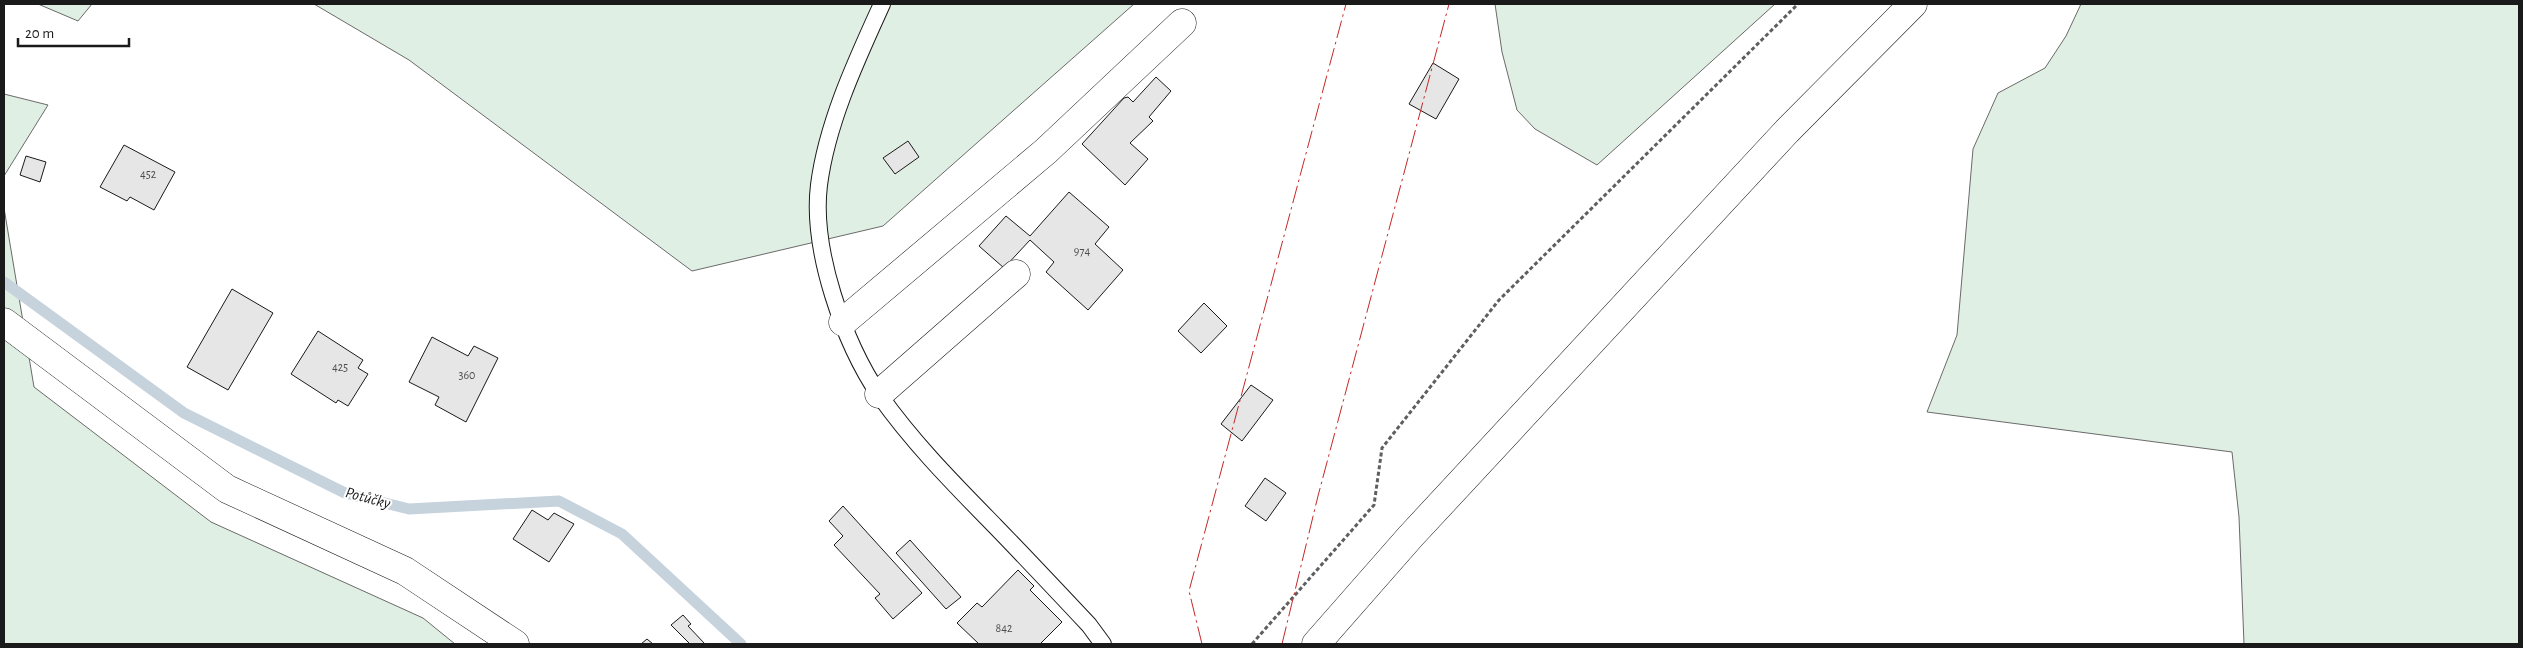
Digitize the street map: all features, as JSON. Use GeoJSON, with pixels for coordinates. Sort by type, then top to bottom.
{"type":"FeatureCollection","features":[{"type":"Feature","properties":{"kind":"street"},"geometry":{"type":"LineString","coordinates":[[1316,644],[1417,530],[1787,131],[1913,4]]}},
{"type":"Feature","properties":{"kind":"street"},"geometry":{"type":"LineString","coordinates":[[843,322],[1046,152],[1182,23]]}},
{"type":"Feature","properties":{"kind":"street"},"geometry":{"type":"LineString","coordinates":[[879,394],[1016,274]]}},
{"type":"Feature","properties":{"kind":"street"},"geometry":{"type":"LineString","coordinates":[[4,322],[227,489],[405,570],[515,644]]}},
{"type":"Feature","properties":{"kind":"lane"},"geometry":{"type":"LineString","coordinates":[[882,4],[832,128],[819,186],[818,223],[830,291],[843,322],[879,394],[908,433],[944,474],[1089,625],[1103,644]]}},
{"type":"Feature","properties":{"kind":"path"},"geometry":{"type":"LineString","coordinates":[[1252,644],[1374,504],[1382,448],[1499,300],[1798,4]]}},
{"type":"Feature","properties":{"kind":"green space"},"geometry":{"type":"Polygon","coordinates":[[[38,4],[92,4],[78,21],[38,4]]]}},
{"type":"Feature","properties":{"kind":"green space"},"geometry":{"type":"Polygon","coordinates":[[[314,4],[1134,4],[883,226],[692,271],[409,60],[314,4]]]}},
{"type":"Feature","properties":{"kind":"green space"},"geometry":{"type":"Polygon","coordinates":[[[1495,4],[1775,4],[1597,165],[1535,129],[1517,110],[1502,52],[1495,4]]]}},
{"type":"Feature","properties":{"kind":"green space"},"geometry":{"type":"Polygon","coordinates":[[[2081,4],[2519,4],[2519,644],[2244,644],[2239,517],[2232,452],[1927,412],[1957,335],[1973,149],[1998,93],[2045,68],[2066,36],[2081,4]]]}},
{"type":"Feature","properties":{"kind":"green space"},"geometry":{"type":"Polygon","coordinates":[[[4,94],[48,105],[4,176],[4,94]]]}},
{"type":"Feature","properties":{"kind":"green space"},"geometry":{"type":"Polygon","coordinates":[[[4,208],[34,387],[211,522],[423,618],[455,644],[4,644],[4,208]]]}},
{"type":"Feature","properties":{"kind":"building"},"geometry":{"type":"Polygon","coordinates":[[[1433,63],[1459,79],[1436,119],[1409,104],[1433,63]]]}},
{"type":"Feature","properties":{"kind":"building"},"geometry":{"type":"Polygon","coordinates":[[[1156,77],[1171,91],[1149,117],[1153,121],[1130,143],[1148,159],[1125,185],[1082,144],[1124,98],[1128,97],[1133,102],[1156,77]]]}},
{"type":"Feature","properties":{"kind":"building"},"geometry":{"type":"Polygon","coordinates":[[[908,141],[919,157],[895,174],[883,158],[908,141]]]}},
{"type":"Feature","properties":{"kind":"building"},"geometry":{"type":"Polygon","coordinates":[[[124,145],[175,172],[154,210],[130,197],[127,201],[100,187],[124,145]]]}},
{"type":"Feature","properties":{"kind":"building"},"geometry":{"type":"Polygon","coordinates":[[[26,156],[46,162],[40,182],[20,175],[26,156]]]}},
{"type":"Feature","properties":{"kind":"building"},"geometry":{"type":"Polygon","coordinates":[[[1069,192],[1109,227],[1095,244],[1123,270],[1088,310],[1046,272],[1054,262],[1030,240],[1004,268],[979,246],[1006,216],[1030,236],[1069,192]]]}},
{"type":"Feature","properties":{"kind":"building"},"geometry":{"type":"Polygon","coordinates":[[[232,289],[273,313],[228,390],[187,367],[232,289]]]}},
{"type":"Feature","properties":{"kind":"building"},"geometry":{"type":"Polygon","coordinates":[[[1204,303],[1227,326],[1201,353],[1178,331],[1204,303]]]}},
{"type":"Feature","properties":{"kind":"building"},"geometry":{"type":"Polygon","coordinates":[[[318,331],[363,360],[358,368],[368,374],[348,406],[338,400],[336,403],[291,374],[318,331]]]}},
{"type":"Feature","properties":{"kind":"building"},"geometry":{"type":"Polygon","coordinates":[[[432,337],[468,356],[474,346],[498,358],[466,422],[435,405],[439,397],[409,382],[432,337]]]}},
{"type":"Feature","properties":{"kind":"building"},"geometry":{"type":"Polygon","coordinates":[[[1251,385],[1273,400],[1242,441],[1221,424],[1251,385]]]}},
{"type":"Feature","properties":{"kind":"building"},"geometry":{"type":"Polygon","coordinates":[[[1265,478],[1286,493],[1266,521],[1245,506],[1265,478]]]}},
{"type":"Feature","properties":{"kind":"building"},"geometry":{"type":"Polygon","coordinates":[[[843,506],[922,593],[893,619],[875,598],[880,594],[834,545],[843,536],[829,521],[843,506]]]}},
{"type":"Feature","properties":{"kind":"building"},"geometry":{"type":"Polygon","coordinates":[[[532,510],[548,520],[554,513],[574,524],[549,562],[513,539],[532,510]]]}},
{"type":"Feature","properties":{"kind":"building"},"geometry":{"type":"Polygon","coordinates":[[[910,540],[961,597],[946,609],[896,553],[910,540]]]}},
{"type":"Feature","properties":{"kind":"building"},"geometry":{"type":"Polygon","coordinates":[[[1018,570],[1034,586],[1030,590],[1062,622],[1040,644],[979,644],[957,623],[977,603],[982,607],[1018,570]]]}},
{"type":"Feature","properties":{"kind":"building"},"geometry":{"type":"Polygon","coordinates":[[[683,615],[691,624],[688,626],[705,644],[690,644],[671,625],[683,615]]]}},
{"type":"Feature","properties":{"kind":"building"},"geometry":{"type":"Polygon","coordinates":[[[647,639],[653,644],[641,644],[647,639]]]}},
{"type":"Feature","properties":{"kind":"waterway","name":"Potůčky"},"geometry":{"type":"LineString","coordinates":[[4,282],[184,413],[345,493],[409,509],[559,501],[622,534],[741,644]]}},
{"type":"Feature","properties":{"kind":"power"},"geometry":{"type":"LineString","coordinates":[[1202,644],[1189,591],[1346,4]]}},
{"type":"Feature","properties":{"kind":"power"},"geometry":{"type":"LineString","coordinates":[[1282,644],[1318,496],[1449,4]]}}]}
